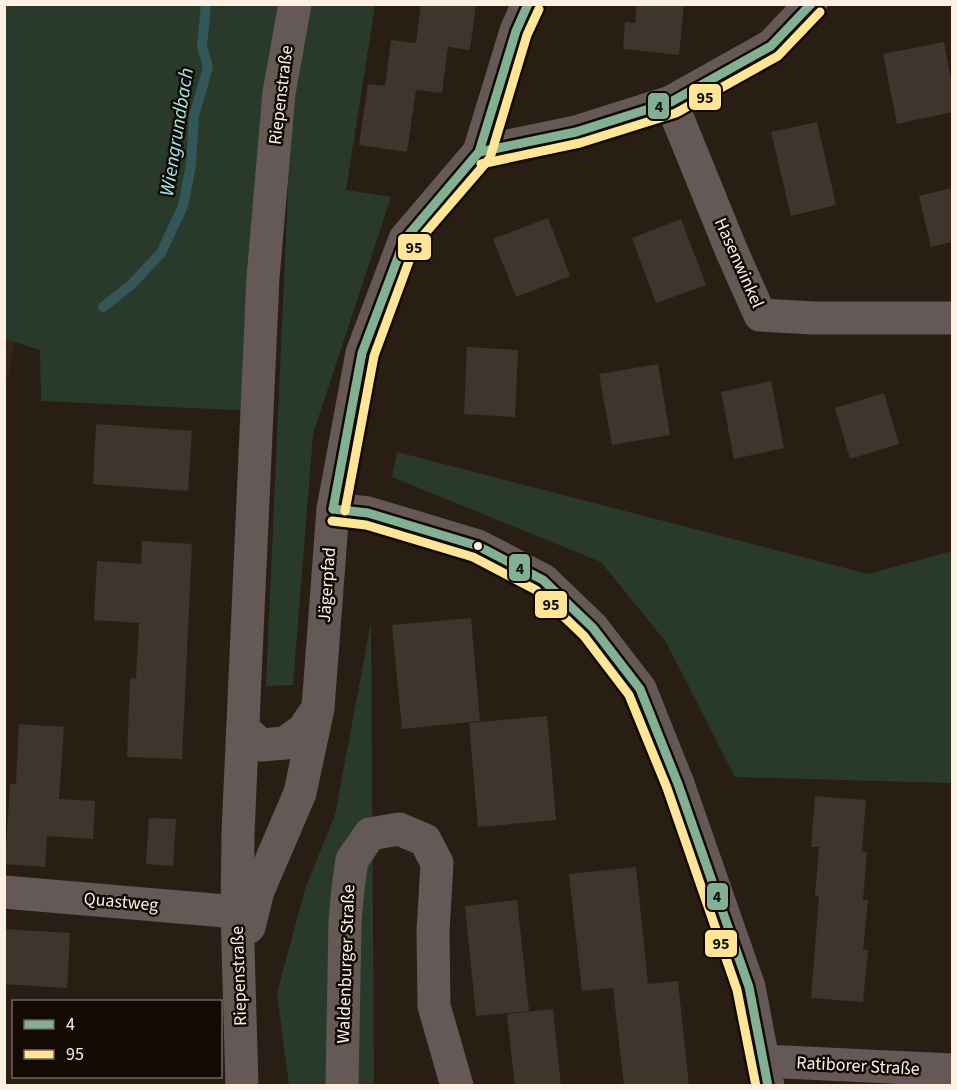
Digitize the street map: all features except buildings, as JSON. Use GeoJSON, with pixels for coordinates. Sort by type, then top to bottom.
{"type":"FeatureCollection","features":[{"type":"Feature","properties":{"kind":"street","name":"Riepenstraße"},"geometry":{"type":"LineString","coordinates":[[242,1086],[237,912],[263,278],[279,93],[295,4]]}},
{"type":"Feature","properties":{"kind":"street","name":"Jägerpfad"},"geometry":{"type":"LineString","coordinates":[[239,967],[258,891],[300,793],[318,708],[333,508],[362,353],[405,239],[479,152],[516,31],[528,4]]}},
{"type":"Feature","properties":{"kind":"street"},"geometry":{"type":"LineString","coordinates":[[479,152],[576,132],[671,102],[771,45],[811,4]]}},
{"type":"Feature","properties":{"kind":"street","name":"Hasenwinkel"},"geometry":{"type":"LineString","coordinates":[[671,102],[760,315],[814,318],[952,318]]}},
{"type":"Feature","properties":{"kind":"street"},"geometry":{"type":"LineString","coordinates":[[333,508],[368,513],[478,546],[543,580],[593,628],[640,689],[678,784],[749,987],[766,1073]]}},
{"type":"Feature","properties":{"kind":"street"},"geometry":{"type":"LineString","coordinates":[[243,729],[261,745],[285,743],[303,730],[318,708]]}},
{"type":"Feature","properties":{"kind":"street","name":"Waldenburger Straße"},"geometry":{"type":"LineString","coordinates":[[342,1086],[345,922],[352,860],[370,834],[399,829],[425,840],[437,863],[433,931],[434,1006],[457,1086]]}},
{"type":"Feature","properties":{"kind":"street","name":"Quastweg"},"geometry":{"type":"LineString","coordinates":[[4,892],[237,912]]}},
{"type":"Feature","properties":{"kind":"street","name":"Ratiborer Straße"},"geometry":{"type":"LineString","coordinates":[[766,1073],[952,1070]]}},
{"type":"Feature","properties":{"kind":"shaded area"},"geometry":{"type":"Polygon","coordinates":[[[5,339],[15,342],[5,390],[5,339]]]}},
{"type":"Feature","properties":{"kind":"green space"},"geometry":{"type":"Polygon","coordinates":[[[5,5],[295,5],[257,411],[41,401],[40,350],[5,339],[5,5]]]}},
{"type":"Feature","properties":{"kind":"green space"},"geometry":{"type":"Polygon","coordinates":[[[309,5],[375,5],[346,190],[391,197],[313,434],[293,685],[266,686],[291,122],[309,5]]]}},
{"type":"Feature","properties":{"kind":"green space"},"geometry":{"type":"Polygon","coordinates":[[[397,452],[868,574],[952,551],[952,783],[735,777],[666,642],[601,562],[392,477],[397,452]]]}},
{"type":"Feature","properties":{"kind":"green space"},"geometry":{"type":"Polygon","coordinates":[[[371,622],[374,1085],[289,1085],[277,993],[305,889],[335,815],[371,622]]]}},
{"type":"Feature","properties":{"kind":"waterway","name":"Wiengrundbach"},"geometry":{"type":"LineString","coordinates":[[103,307],[131,285],[161,253],[183,206],[191,165],[194,116],[208,67],[202,47],[206,4]]}},
{"type":"Feature","properties":{"kind":"transit line","name":"4"},"geometry":{"type":"LineString","coordinates":[[333,509],[362,353],[405,239],[479,152],[516,31],[528,4]]}},
{"type":"Feature","properties":{"kind":"transit line","name":"4"},"geometry":{"type":"LineString","coordinates":[[479,152],[576,132],[671,102],[771,46],[811,4]]}},
{"type":"Feature","properties":{"kind":"transit line","name":"95"},"geometry":{"type":"LineString","coordinates":[[345,511],[374,356],[415,245],[490,158],[527,35],[539,9]]}},
{"type":"Feature","properties":{"kind":"transit line","name":"95"},"geometry":{"type":"LineString","coordinates":[[481,164],[580,143],[676,113],[778,56],[820,12]]}},
{"type":"Feature","properties":{"kind":"transit line","name":"4"},"geometry":{"type":"LineString","coordinates":[[333,509],[368,513],[478,546],[543,580],[593,628],[640,689],[678,784],[749,987],[768,1086]]}},
{"type":"Feature","properties":{"kind":"transit line","name":"95"},"geometry":{"type":"LineString","coordinates":[[332,521],[366,525],[473,557],[536,590],[584,636],[629,695],[667,788],[737,990],[756,1086]]}}]}
